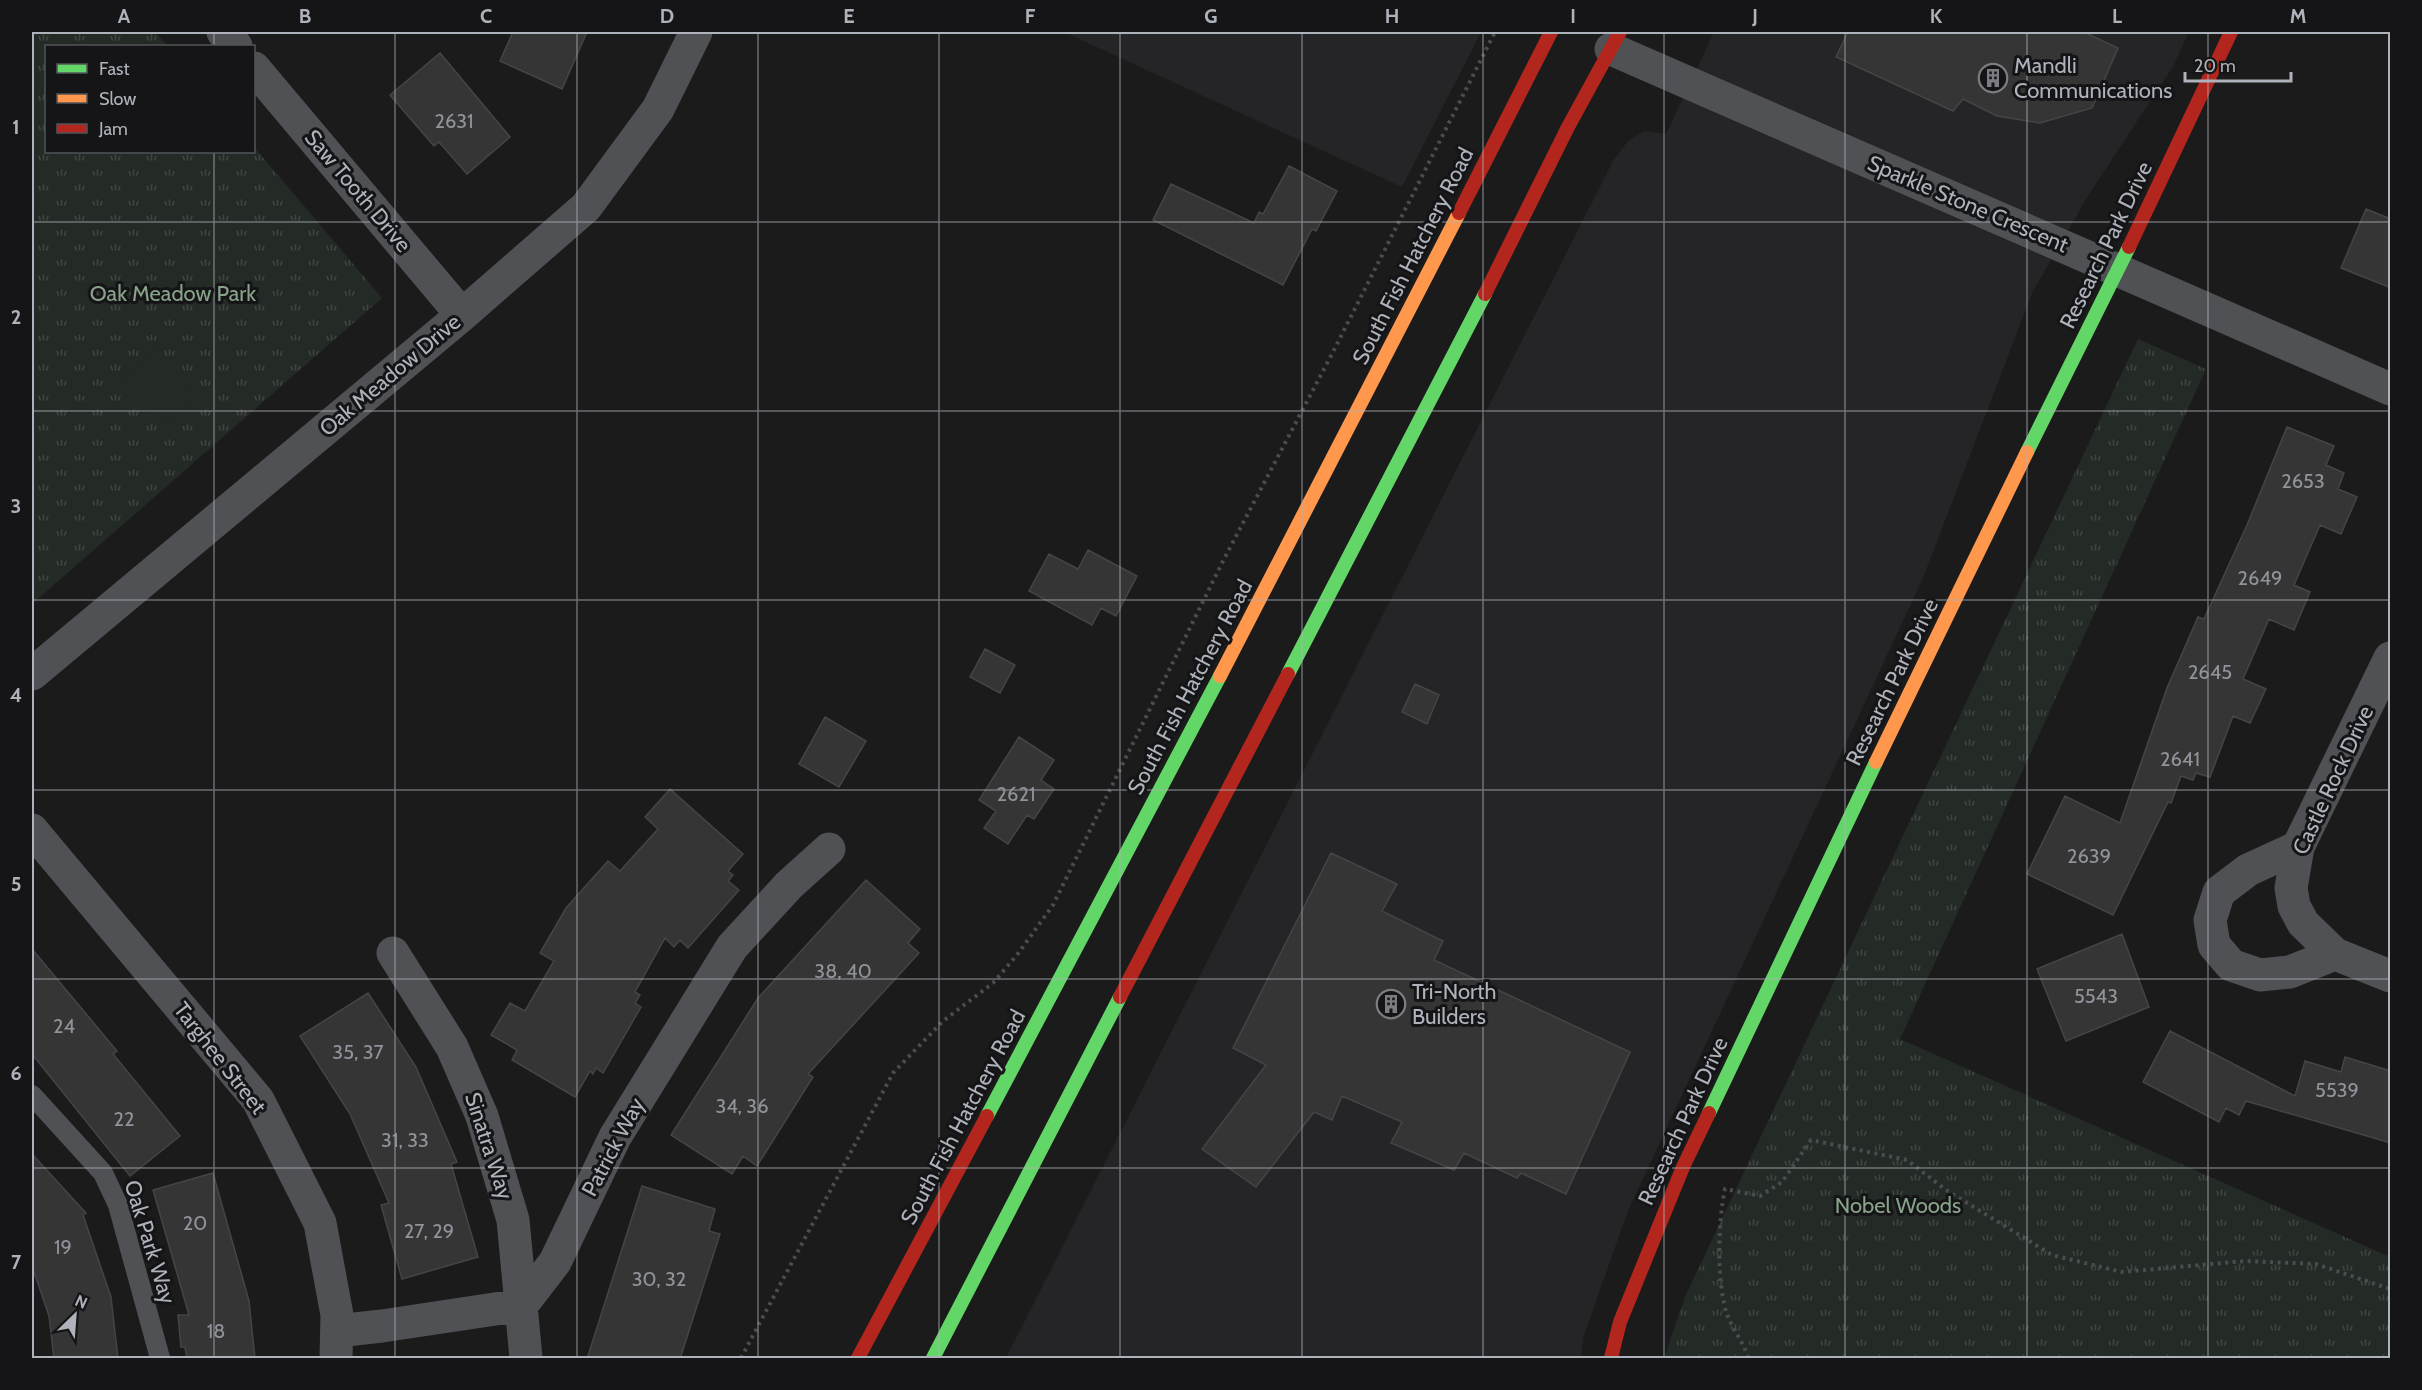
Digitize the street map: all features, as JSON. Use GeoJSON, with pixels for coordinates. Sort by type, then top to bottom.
{"type":"FeatureCollection","features":[{"type":"Feature","properties":{"kind":"main road","name":"South Fish Hatchery Road"},"geometry":{"type":"LineString","coordinates":[[858,1359],[1264,594],[1551,32]]}},
{"type":"Feature","properties":{"kind":"main road","name":"Research Park Drive"},"geometry":{"type":"LineString","coordinates":[[1611,1359],[1620,1322],[1683,1167],[1936,637],[2118,270],[2231,32]]}},
{"type":"Feature","properties":{"kind":"main road"},"geometry":{"type":"LineString","coordinates":[[933,1359],[1500,266],[1568,127],[1616,40]]}},
{"type":"Feature","properties":{"kind":"street"},"geometry":{"type":"LineString","coordinates":[[223,32],[235,45]]}},
{"type":"Feature","properties":{"kind":"street","name":"Oak Meadow Drive"},"geometry":{"type":"LineString","coordinates":[[32,674],[462,315],[586,207],[658,109],[696,32]]}},
{"type":"Feature","properties":{"kind":"street","name":"Sparkle Stone Crescent"},"geometry":{"type":"LineString","coordinates":[[1616,40],[2118,270],[2391,388]]}},
{"type":"Feature","properties":{"kind":"street","name":"Saw Tooth Drive"},"geometry":{"type":"LineString","coordinates":[[255,69],[462,315]]}},
{"type":"Feature","properties":{"kind":"street","name":"Castle Rock Drive"},"geometry":{"type":"LineString","coordinates":[[2336,954],[2303,923],[2294,906],[2291,888],[2298,847],[2391,658]]}},
{"type":"Feature","properties":{"kind":"street","name":"Targhee Street"},"geometry":{"type":"LineString","coordinates":[[32,830],[258,1100],[320,1223],[337,1314],[337,1345]]}},
{"type":"Feature","properties":{"kind":"street"},"geometry":{"type":"LineString","coordinates":[[2298,847],[2248,870],[2219,892],[2210,920],[2214,945],[2231,965],[2260,975],[2290,972],[2336,954],[2391,976]]}},
{"type":"Feature","properties":{"kind":"street","name":"Patrick Way"},"geometry":{"type":"LineString","coordinates":[[522,1305],[555,1262],[615,1137],[732,947],[789,885],[829,849]]}},
{"type":"Feature","properties":{"kind":"street","name":"Sinatra Way"},"geometry":{"type":"LineString","coordinates":[[393,953],[452,1047],[482,1116],[513,1220],[526,1359]]}},
{"type":"Feature","properties":{"kind":"street"},"geometry":{"type":"LineString","coordinates":[[337,1345],[382,1326],[522,1305]]}},
{"type":"Feature","properties":{"kind":"lane","name":"Oak Park Way"},"geometry":{"type":"LineString","coordinates":[[32,1095],[103,1173],[118,1205],[160,1359]]}},
{"type":"Feature","properties":{"kind":"path"},"geometry":{"type":"LineString","coordinates":[[741,1359],[893,1073],[943,1020],[993,983],[1017,956],[1053,905],[1223,561],[1333,352],[1495,32]]}},
{"type":"Feature","properties":{"kind":"path"},"geometry":{"type":"LineString","coordinates":[[1748,1359],[1745,1347],[1728,1318],[1721,1294],[1720,1210],[1725,1188],[1760,1196],[1782,1182],[1811,1140],[1907,1160],[1946,1190],[2052,1255],[2122,1272],[2245,1261],[2316,1264],[2391,1289]]}},
{"type":"Feature","properties":{"kind":"shaded area"},"geometry":{"type":"Polygon","coordinates":[[[1064,32],[1481,32],[1402,187],[1064,32]]]}},
{"type":"Feature","properties":{"kind":"shaded area"},"geometry":{"type":"Polygon","coordinates":[[[1714,32],[2189,32],[2172,68],[2088,196],[2033,291],[1923,578],[1628,1211],[1583,1338],[1581,1358],[1006,1358],[1613,161],[1628,141],[1645,131],[1666,134],[1714,32]]]}},
{"type":"Feature","properties":{"kind":"green space","name":"Oak Meadow Park"},"geometry":{"type":"Polygon","coordinates":[[[32,32],[155,32],[167,45],[45,45],[45,153],[255,153],[255,148],[382,298],[32,604],[32,32]]]}},
{"type":"Feature","properties":{"kind":"green space","name":"Nobel Woods"},"geometry":{"type":"Polygon","coordinates":[[[2138,339],[2206,369],[1900,1039],[2390,1257],[2390,1358],[1664,1358],[1685,1297],[2138,339]]]}},
{"type":"Feature","properties":{"kind":"green space"},"geometry":{"type":"Polygon","coordinates":[[[159,349],[197,398],[159,427],[120,378],[159,349]]]}},
{"type":"Feature","properties":{"kind":"building"},"geometry":{"type":"Polygon","coordinates":[[[513,32],[587,32],[562,89],[500,61],[513,32]]]}},
{"type":"Feature","properties":{"kind":"building","name":"Mandli Communications"},"geometry":{"type":"Polygon","coordinates":[[[1848,32],[2084,32],[2118,48],[2092,108],[2040,123],[1997,116],[1963,99],[1953,111],[1836,57],[1848,32]]]}},
{"type":"Feature","properties":{"kind":"building"},"geometry":{"type":"Polygon","coordinates":[[[440,53],[510,137],[467,174],[439,142],[434,146],[390,95],[440,53]]]}},
{"type":"Feature","properties":{"kind":"building"},"geometry":{"type":"Polygon","coordinates":[[[1289,166],[1337,191],[1316,231],[1312,229],[1283,285],[1153,220],[1171,184],[1254,223],[1259,212],[1263,214],[1289,166]]]}},
{"type":"Feature","properties":{"kind":"building"},"geometry":{"type":"Polygon","coordinates":[[[2366,209],[2391,219],[2391,288],[2341,268],[2366,209]]]}},
{"type":"Feature","properties":{"kind":"building"},"geometry":{"type":"Polygon","coordinates":[[[2287,427],[2334,446],[2326,465],[2344,473],[2338,489],[2357,497],[2341,534],[2320,525],[2294,585],[2310,592],[2294,630],[2269,619],[2243,679],[2266,689],[2250,723],[2233,716],[2210,777],[2196,773],[2193,780],[2181,776],[2171,803],[2168,802],[2113,915],[2027,874],[2065,796],[2120,823],[2167,688],[2198,617],[2204,619],[2247,525],[2287,427]]]}},
{"type":"Feature","properties":{"kind":"building"},"geometry":{"type":"Polygon","coordinates":[[[1088,550],[1137,576],[1116,616],[1101,608],[1092,625],[1029,591],[1049,554],[1078,569],[1088,550]]]}},
{"type":"Feature","properties":{"kind":"building"},"geometry":{"type":"Polygon","coordinates":[[[985,649],[1015,665],[1000,693],[970,677],[985,649]]]}},
{"type":"Feature","properties":{"kind":"building"},"geometry":{"type":"Polygon","coordinates":[[[1415,684],[1439,695],[1427,724],[1402,712],[1415,684]]]}},
{"type":"Feature","properties":{"kind":"building"},"geometry":{"type":"Polygon","coordinates":[[[825,717],[866,741],[839,787],[799,764],[825,717]]]}},
{"type":"Feature","properties":{"kind":"building"},"geometry":{"type":"Polygon","coordinates":[[[1019,737],[1054,760],[1041,780],[1054,789],[1034,819],[1027,815],[1008,844],[984,828],[996,811],[979,800],[1019,737]]]}},
{"type":"Feature","properties":{"kind":"building"},"geometry":{"type":"Polygon","coordinates":[[[670,789],[743,854],[728,871],[733,875],[728,881],[739,890],[688,948],[680,940],[674,947],[665,938],[635,992],[640,995],[635,1003],[641,1007],[603,1073],[596,1068],[593,1074],[590,1071],[575,1097],[512,1060],[517,1050],[491,1035],[510,1003],[525,1011],[554,961],[540,953],[566,908],[608,861],[620,871],[658,829],[645,817],[670,789]]]}},
{"type":"Feature","properties":{"kind":"building","name":"Tri-North Builders"},"geometry":{"type":"Polygon","coordinates":[[[1331,853],[1397,884],[1382,911],[1443,941],[1434,960],[1630,1052],[1566,1194],[1521,1173],[1517,1178],[1464,1153],[1454,1170],[1391,1143],[1402,1122],[1342,1096],[1332,1120],[1314,1112],[1256,1187],[1202,1149],[1266,1065],[1233,1048],[1331,853]]]}},
{"type":"Feature","properties":{"kind":"building"},"geometry":{"type":"Polygon","coordinates":[[[866,880],[920,929],[908,943],[919,953],[808,1074],[813,1077],[757,1166],[743,1156],[732,1174],[671,1135],[758,998],[866,880]]]}},
{"type":"Feature","properties":{"kind":"building"},"geometry":{"type":"Polygon","coordinates":[[[2122,934],[2149,1007],[2066,1041],[2037,969],[2122,934]]]}},
{"type":"Feature","properties":{"kind":"building"},"geometry":{"type":"Polygon","coordinates":[[[32,949],[117,1051],[113,1054],[180,1136],[130,1176],[32,1054],[32,949]]]}},
{"type":"Feature","properties":{"kind":"building"},"geometry":{"type":"Polygon","coordinates":[[[368,993],[416,1067],[457,1162],[451,1164],[478,1257],[402,1279],[381,1205],[389,1203],[350,1114],[300,1036],[368,993]]]}},
{"type":"Feature","properties":{"kind":"building"},"geometry":{"type":"Polygon","coordinates":[[[2170,1031],[2295,1096],[2305,1061],[2341,1072],[2345,1057],[2391,1071],[2391,1143],[2246,1101],[2239,1115],[2226,1108],[2219,1122],[2143,1082],[2170,1031]]]}},
{"type":"Feature","properties":{"kind":"building"},"geometry":{"type":"Polygon","coordinates":[[[32,1154],[86,1213],[83,1215],[111,1297],[118,1359],[54,1359],[49,1316],[32,1266],[32,1154]]]}},
{"type":"Feature","properties":{"kind":"building"},"geometry":{"type":"Polygon","coordinates":[[[213,1173],[249,1301],[255,1359],[187,1359],[185,1347],[181,1347],[178,1315],[189,1315],[153,1190],[213,1173]]]}},
{"type":"Feature","properties":{"kind":"building"},"geometry":{"type":"Polygon","coordinates":[[[642,1186],[715,1209],[709,1231],[720,1234],[680,1359],[587,1359],[642,1186]]]}},
{"type":"Feature","properties":{"kind":"traffic: fast"},"geometry":{"type":"LineString","coordinates":[[2027,452],[2129,247]]}},
{"type":"Feature","properties":{"kind":"traffic: fast"},"geometry":{"type":"LineString","coordinates":[[1288,674],[1485,294]]}},
{"type":"Feature","properties":{"kind":"traffic: fast"},"geometry":{"type":"LineString","coordinates":[[987,1116],[1220,676]]}},
{"type":"Feature","properties":{"kind":"traffic: fast"},"geometry":{"type":"LineString","coordinates":[[1709,1113],[1876,762]]}},
{"type":"Feature","properties":{"kind":"traffic: fast"},"geometry":{"type":"LineString","coordinates":[[933,1358],[1120,997]]}},
{"type":"Feature","properties":{"kind":"traffic: slow"},"geometry":{"type":"LineString","coordinates":[[1220,676],[1459,213]]}},
{"type":"Feature","properties":{"kind":"traffic: slow"},"geometry":{"type":"LineString","coordinates":[[1876,762],[2027,452]]}},
{"type":"Feature","properties":{"kind":"traffic: jam"},"geometry":{"type":"LineString","coordinates":[[1459,213],[1551,32]]}},
{"type":"Feature","properties":{"kind":"traffic: jam"},"geometry":{"type":"LineString","coordinates":[[1485,294],[1568,127],[1620,32]]}},
{"type":"Feature","properties":{"kind":"traffic: jam"},"geometry":{"type":"LineString","coordinates":[[2129,247],[2231,32]]}},
{"type":"Feature","properties":{"kind":"traffic: jam"},"geometry":{"type":"LineString","coordinates":[[1120,997],[1288,674]]}},
{"type":"Feature","properties":{"kind":"traffic: jam"},"geometry":{"type":"LineString","coordinates":[[1611,1358],[1620,1322],[1683,1167],[1709,1113]]}},
{"type":"Feature","properties":{"kind":"traffic: jam"},"geometry":{"type":"LineString","coordinates":[[858,1358],[987,1116]]}},
{"type":"Feature","properties":{"kind":"place","name":"Mandli Communications"},"geometry":{"type":"Point","coordinates":[1993,78]}},
{"type":"Feature","properties":{"kind":"place","name":"Tri-North Builders"},"geometry":{"type":"Point","coordinates":[1391,1004]}}]}
